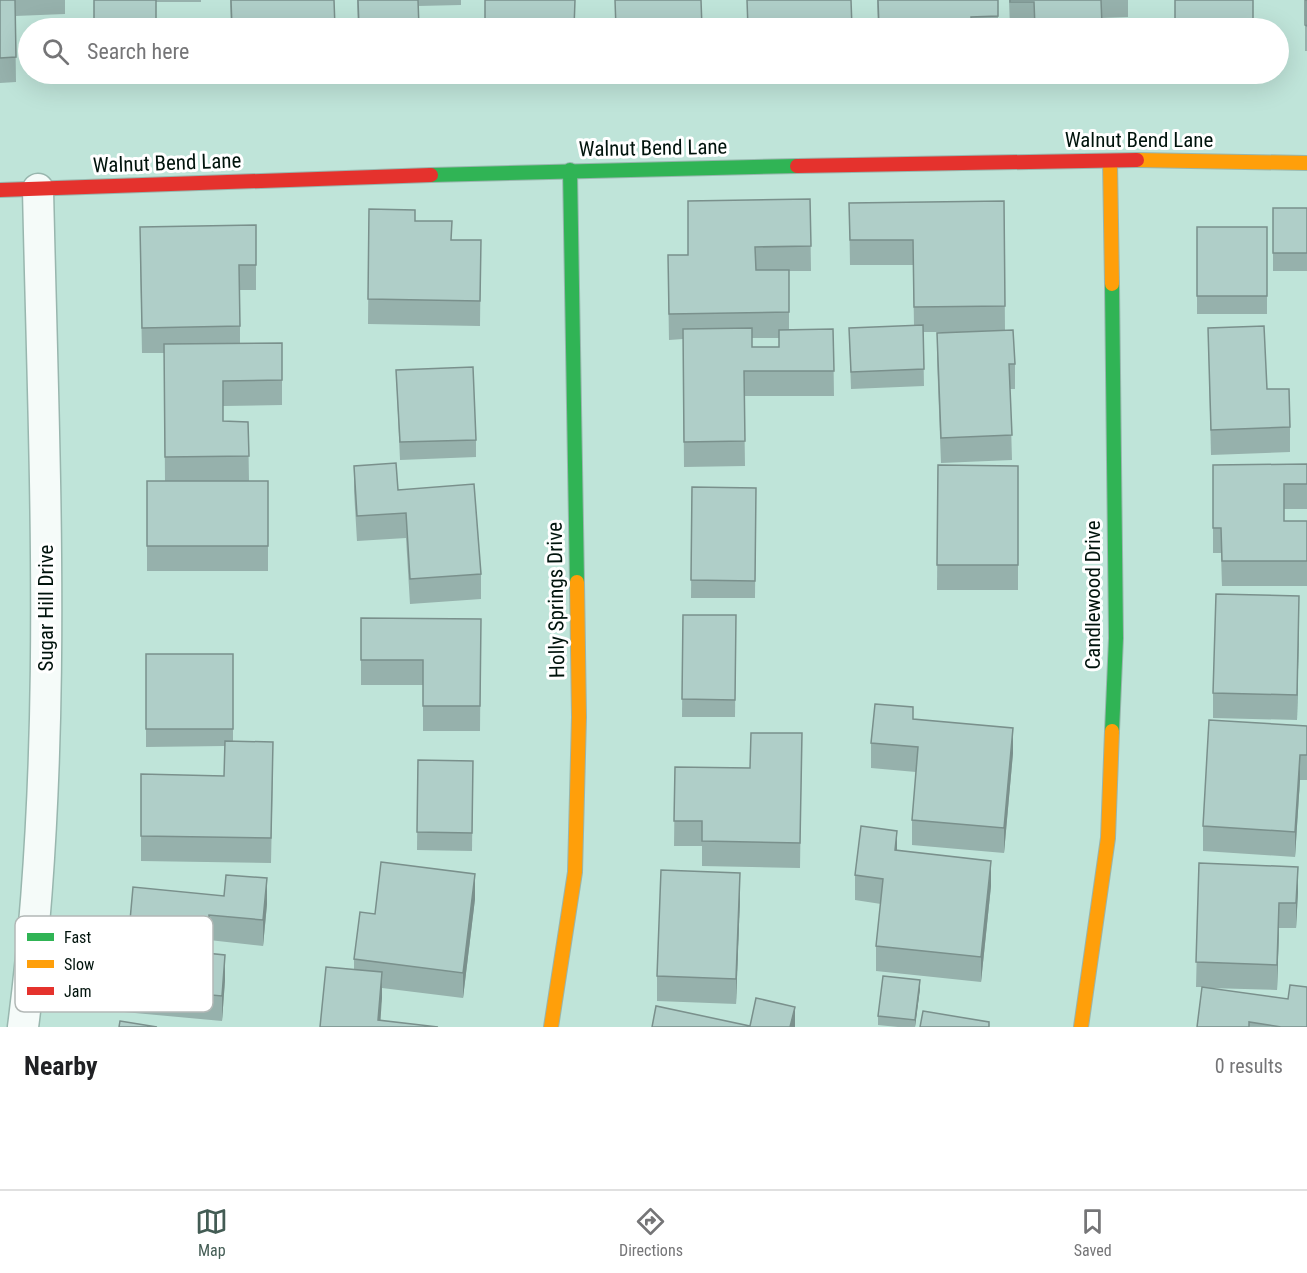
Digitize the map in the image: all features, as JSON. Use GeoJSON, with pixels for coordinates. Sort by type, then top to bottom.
{"type":"FeatureCollection","features":[{"type":"Feature","properties":{"kind":"street","name":"Walnut Bend Lane"},"geometry":{"type":"LineString","coordinates":[[0,190],[570,170],[1166,159],[1307,163]]}},
{"type":"Feature","properties":{"kind":"street","name":"Candlewood Drive"},"geometry":{"type":"LineString","coordinates":[[1081,1027],[1108,838],[1116,638],[1110,161]]}},
{"type":"Feature","properties":{"kind":"street","name":"Holly Springs Drive"},"geometry":{"type":"LineString","coordinates":[[551,1027],[575,872],[578,753],[570,170]]}},
{"type":"Feature","properties":{"kind":"street","name":"Sugar Hill Drive"},"geometry":{"type":"LineString","coordinates":[[35,916],[45,775],[46,563],[38,189]]}},
{"type":"Feature","properties":{"kind":"street","name":"Sugar Hill Drive"},"geometry":{"type":"LineString","coordinates":[[23,1027],[25,1012]]}},
{"type":"Feature","properties":{"kind":"building"},"geometry":{"type":"Polygon","coordinates":[[[0,0],[15,0],[16,57],[0,58],[0,0]]]}},
{"type":"Feature","properties":{"kind":"building"},"geometry":{"type":"Polygon","coordinates":[[[94,0],[156,0],[156,18],[94,18],[94,0]]]}},
{"type":"Feature","properties":{"kind":"building"},"geometry":{"type":"Polygon","coordinates":[[[231,0],[334,0],[335,18],[232,18],[231,0]]]}},
{"type":"Feature","properties":{"kind":"building"},"geometry":{"type":"Polygon","coordinates":[[[358,0],[418,0],[419,18],[359,18],[358,0]]]}},
{"type":"Feature","properties":{"kind":"building"},"geometry":{"type":"Polygon","coordinates":[[[485,0],[575,0],[574,18],[485,18],[485,0]]]}},
{"type":"Feature","properties":{"kind":"building"},"geometry":{"type":"Polygon","coordinates":[[[615,0],[701,0],[702,18],[616,18],[615,0]]]}},
{"type":"Feature","properties":{"kind":"building"},"geometry":{"type":"Polygon","coordinates":[[[747,0],[851,0],[852,18],[748,18],[747,0]]]}},
{"type":"Feature","properties":{"kind":"building"},"geometry":{"type":"Polygon","coordinates":[[[878,0],[998,0],[998,16],[879,18],[878,0]]]}},
{"type":"Feature","properties":{"kind":"building"},"geometry":{"type":"Polygon","coordinates":[[[1010,0],[1101,0],[1102,18],[1035,18],[1034,2],[1010,2],[1010,0]]]}},
{"type":"Feature","properties":{"kind":"building"},"geometry":{"type":"Polygon","coordinates":[[[1175,0],[1253,0],[1253,18],[1175,18],[1175,0]]]}},
{"type":"Feature","properties":{"kind":"building"},"geometry":{"type":"Polygon","coordinates":[[[1305,0],[1307,0],[1307,26],[1305,25],[1305,0]]]}},
{"type":"Feature","properties":{"kind":"building"},"geometry":{"type":"Polygon","coordinates":[[[810,199],[811,246],[755,247],[756,270],[789,270],[789,312],[669,314],[668,255],[688,255],[688,201],[810,199]]]}},
{"type":"Feature","properties":{"kind":"building"},"geometry":{"type":"Polygon","coordinates":[[[1004,201],[1005,306],[914,307],[913,240],[850,240],[849,203],[1004,201]]]}},
{"type":"Feature","properties":{"kind":"building"},"geometry":{"type":"Polygon","coordinates":[[[1273,208],[1307,208],[1307,253],[1273,253],[1273,208]]]}},
{"type":"Feature","properties":{"kind":"building"},"geometry":{"type":"Polygon","coordinates":[[[369,209],[415,210],[415,221],[452,221],[451,240],[481,240],[480,301],[368,299],[369,209]]]}},
{"type":"Feature","properties":{"kind":"building"},"geometry":{"type":"Polygon","coordinates":[[[256,225],[256,265],[239,265],[240,326],[142,328],[140,227],[256,225]]]}},
{"type":"Feature","properties":{"kind":"building"},"geometry":{"type":"Polygon","coordinates":[[[1197,227],[1267,227],[1267,296],[1197,296],[1197,227]]]}},
{"type":"Feature","properties":{"kind":"building"},"geometry":{"type":"Polygon","coordinates":[[[923,325],[924,369],[851,372],[849,328],[923,325]]]}},
{"type":"Feature","properties":{"kind":"building"},"geometry":{"type":"Polygon","coordinates":[[[1264,326],[1267,389],[1289,389],[1290,427],[1211,430],[1208,328],[1264,326]]]}},
{"type":"Feature","properties":{"kind":"building"},"geometry":{"type":"Polygon","coordinates":[[[752,328],[752,347],[779,347],[779,330],[833,329],[834,371],[744,371],[745,441],[684,442],[683,329],[752,328]]]}},
{"type":"Feature","properties":{"kind":"building"},"geometry":{"type":"Polygon","coordinates":[[[1013,330],[1015,364],[1009,364],[1012,435],[941,438],[937,333],[1013,330]]]}},
{"type":"Feature","properties":{"kind":"building"},"geometry":{"type":"Polygon","coordinates":[[[282,343],[282,380],[223,381],[223,421],[248,422],[249,456],[165,457],[164,344],[282,343]]]}},
{"type":"Feature","properties":{"kind":"building"},"geometry":{"type":"Polygon","coordinates":[[[473,367],[476,440],[400,442],[396,370],[473,367]]]}},
{"type":"Feature","properties":{"kind":"building"},"geometry":{"type":"Polygon","coordinates":[[[396,463],[398,490],[474,484],[481,574],[410,579],[406,513],[357,516],[354,466],[396,463]]]}},
{"type":"Feature","properties":{"kind":"building"},"geometry":{"type":"Polygon","coordinates":[[[1307,464],[1307,484],[1284,484],[1284,521],[1307,521],[1307,561],[1222,561],[1221,528],[1213,528],[1213,465],[1307,464]]]}},
{"type":"Feature","properties":{"kind":"building"},"geometry":{"type":"Polygon","coordinates":[[[938,465],[1018,466],[1018,565],[937,565],[938,465]]]}},
{"type":"Feature","properties":{"kind":"building"},"geometry":{"type":"Polygon","coordinates":[[[147,481],[268,481],[268,546],[147,546],[147,481]]]}},
{"type":"Feature","properties":{"kind":"building"},"geometry":{"type":"Polygon","coordinates":[[[692,487],[756,488],[755,581],[691,580],[692,487]]]}},
{"type":"Feature","properties":{"kind":"building"},"geometry":{"type":"Polygon","coordinates":[[[1216,594],[1299,596],[1297,695],[1213,693],[1216,594]]]}},
{"type":"Feature","properties":{"kind":"building"},"geometry":{"type":"Polygon","coordinates":[[[683,615],[736,615],[735,700],[682,699],[683,615]]]}},
{"type":"Feature","properties":{"kind":"building"},"geometry":{"type":"Polygon","coordinates":[[[361,618],[481,619],[480,706],[423,706],[423,660],[361,660],[361,618]]]}},
{"type":"Feature","properties":{"kind":"building"},"geometry":{"type":"Polygon","coordinates":[[[146,654],[233,654],[233,729],[146,729],[146,654]]]}},
{"type":"Feature","properties":{"kind":"building"},"geometry":{"type":"Polygon","coordinates":[[[875,704],[913,707],[913,719],[1013,728],[1004,828],[912,820],[918,747],[871,743],[875,704]]]}},
{"type":"Feature","properties":{"kind":"building"},"geometry":{"type":"Polygon","coordinates":[[[1209,720],[1307,726],[1307,755],[1300,755],[1295,832],[1203,826],[1209,720]]]}},
{"type":"Feature","properties":{"kind":"building"},"geometry":{"type":"Polygon","coordinates":[[[751,733],[802,733],[800,843],[702,841],[702,821],[674,821],[675,767],[750,768],[751,733]]]}},
{"type":"Feature","properties":{"kind":"building"},"geometry":{"type":"Polygon","coordinates":[[[225,741],[273,742],[271,838],[141,836],[141,774],[224,776],[225,741]]]}},
{"type":"Feature","properties":{"kind":"building"},"geometry":{"type":"Polygon","coordinates":[[[418,760],[473,761],[472,833],[417,832],[418,760]]]}},
{"type":"Feature","properties":{"kind":"building"},"geometry":{"type":"Polygon","coordinates":[[[861,826],[897,831],[895,850],[991,861],[981,957],[876,946],[883,879],[855,875],[861,826]]]}},
{"type":"Feature","properties":{"kind":"building"},"geometry":{"type":"Polygon","coordinates":[[[381,862],[475,874],[463,973],[354,959],[360,912],[375,914],[381,862]]]}},
{"type":"Feature","properties":{"kind":"building"},"geometry":{"type":"Polygon","coordinates":[[[1199,863],[1298,867],[1296,903],[1279,903],[1277,965],[1196,962],[1199,863]]]}},
{"type":"Feature","properties":{"kind":"building"},"geometry":{"type":"Polygon","coordinates":[[[661,870],[740,873],[736,979],[657,976],[661,870]]]}},
{"type":"Feature","properties":{"kind":"building"},"geometry":{"type":"Polygon","coordinates":[[[226,875],[267,878],[263,920],[209,915],[130,916],[133,887],[224,896],[226,875]]]}},
{"type":"Feature","properties":{"kind":"building"},"geometry":{"type":"Polygon","coordinates":[[[213,954],[225,955],[222,996],[213,995],[213,954]]]}},
{"type":"Feature","properties":{"kind":"building"},"geometry":{"type":"Polygon","coordinates":[[[326,967],[382,972],[378,1020],[438,1027],[320,1027],[326,967]]]}},
{"type":"Feature","properties":{"kind":"building"},"geometry":{"type":"Polygon","coordinates":[[[883,976],[920,980],[915,1020],[878,1016],[883,976]]]}},
{"type":"Feature","properties":{"kind":"building"},"geometry":{"type":"Polygon","coordinates":[[[1290,985],[1307,987],[1307,1027],[1281,1027],[1249,1022],[1249,1027],[1197,1027],[1202,987],[1288,999],[1290,985]]]}},
{"type":"Feature","properties":{"kind":"building"},"geometry":{"type":"Polygon","coordinates":[[[756,998],[795,1007],[790,1027],[652,1027],[656,1006],[750,1026],[756,998]]]}},
{"type":"Feature","properties":{"kind":"building"},"geometry":{"type":"Polygon","coordinates":[[[923,1011],[989,1022],[989,1027],[920,1027],[923,1011]]]}},
{"type":"Feature","properties":{"kind":"building"},"geometry":{"type":"Polygon","coordinates":[[[120,1021],[157,1027],[119,1027],[120,1021]]]}},
{"type":"Feature","properties":{"kind":"traffic: fast"},"geometry":{"type":"LineString","coordinates":[[431,175],[797,166]]}},
{"type":"Feature","properties":{"kind":"traffic: fast"},"geometry":{"type":"LineString","coordinates":[[570,170],[577,582]]}},
{"type":"Feature","properties":{"kind":"traffic: fast"},"geometry":{"type":"LineString","coordinates":[[1112,284],[1116,638],[1112,731]]}},
{"type":"Feature","properties":{"kind":"traffic: slow"},"geometry":{"type":"LineString","coordinates":[[1137,160],[1307,163]]}},
{"type":"Feature","properties":{"kind":"traffic: slow"},"geometry":{"type":"LineString","coordinates":[[1110,161],[1112,284]]}},
{"type":"Feature","properties":{"kind":"traffic: slow"},"geometry":{"type":"LineString","coordinates":[[551,1027],[575,872],[579,717],[577,582]]}},
{"type":"Feature","properties":{"kind":"traffic: slow"},"geometry":{"type":"LineString","coordinates":[[1081,1027],[1108,838],[1112,731]]}},
{"type":"Feature","properties":{"kind":"traffic: jam"},"geometry":{"type":"LineString","coordinates":[[797,166],[1137,160]]}},
{"type":"Feature","properties":{"kind":"traffic: jam"},"geometry":{"type":"LineString","coordinates":[[0,190],[431,175]]}}]}
